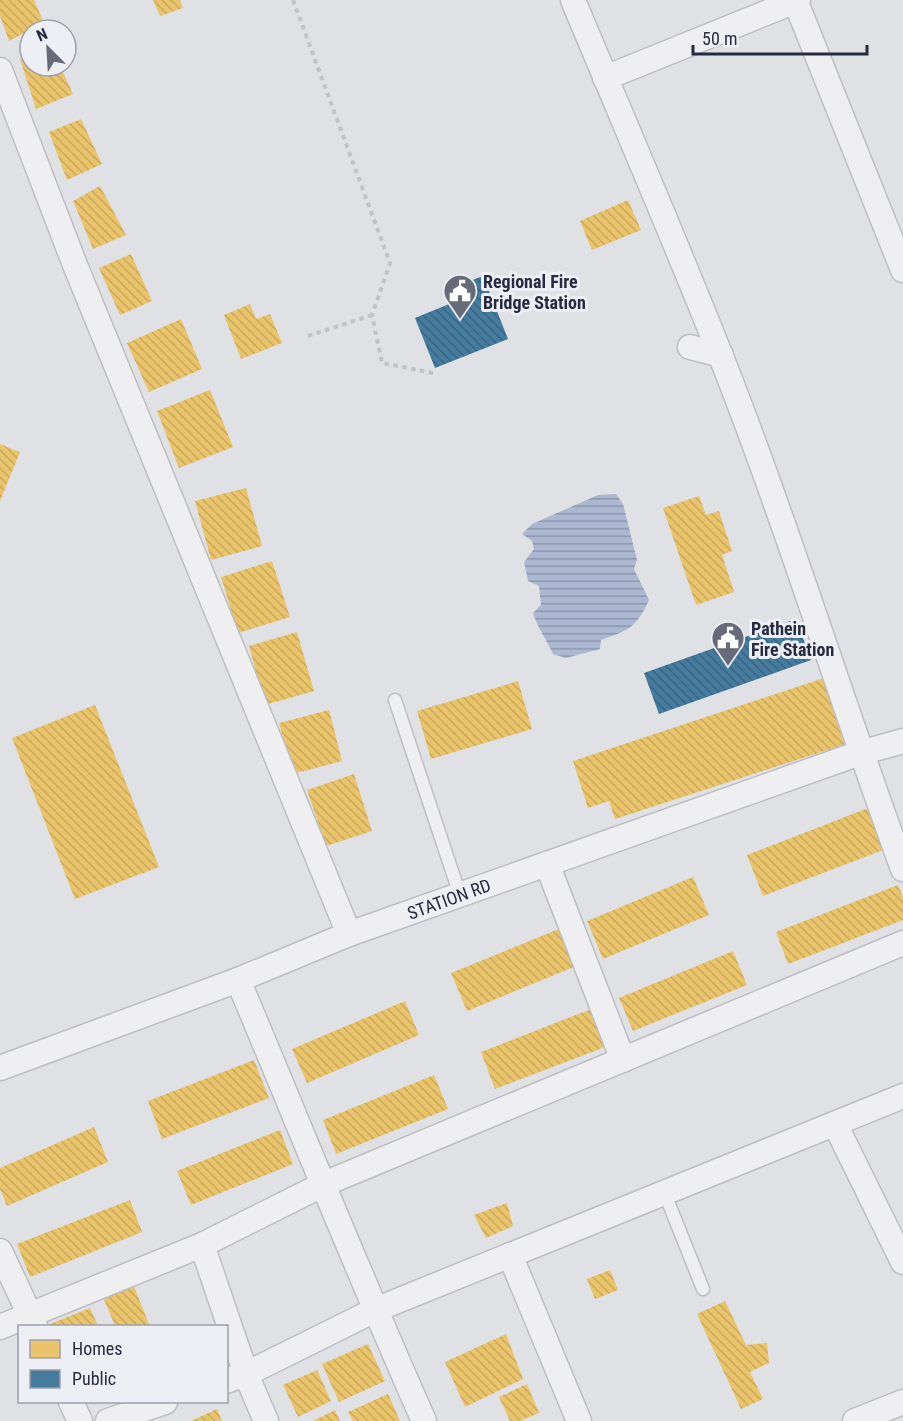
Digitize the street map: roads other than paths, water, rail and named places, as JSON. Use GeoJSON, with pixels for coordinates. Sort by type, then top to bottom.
{"type":"FeatureCollection","features":[{"type":"Feature","properties":{"kind":"street"},"geometry":{"type":"LineString","coordinates":[[573,0],[721,355],[808,596],[860,753],[903,869]]}},
{"type":"Feature","properties":{"kind":"street"},"geometry":{"type":"LineString","coordinates":[[605,78],[796,0],[903,270]]}},
{"type":"Feature","properties":{"kind":"street"},"geometry":{"type":"LineString","coordinates":[[0,70],[75,265],[349,934]]}},
{"type":"Feature","properties":{"kind":"street"},"geometry":{"type":"LineString","coordinates":[[690,347],[721,355]]}},
{"type":"Feature","properties":{"kind":"street","name":"STATION RD"},"geometry":{"type":"LineString","coordinates":[[0,1068],[238,980],[349,934],[860,753],[903,741]]}},
{"type":"Feature","properties":{"kind":"street"},"geometry":{"type":"LineString","coordinates":[[547,864],[623,1060]]}},
{"type":"Feature","properties":{"kind":"street"},"geometry":{"type":"LineString","coordinates":[[0,1328],[32,1321],[202,1245],[324,1184],[903,943]]}},
{"type":"Feature","properties":{"kind":"street"},"geometry":{"type":"LineString","coordinates":[[238,980],[375,1310],[424,1421]]}},
{"type":"Feature","properties":{"kind":"street"},"geometry":{"type":"LineString","coordinates":[[236,1377],[375,1310],[903,1096]]}},
{"type":"Feature","properties":{"kind":"street"},"geometry":{"type":"LineString","coordinates":[[835,1124],[903,1262]]}},
{"type":"Feature","properties":{"kind":"street"},"geometry":{"type":"LineString","coordinates":[[202,1245],[223,1325]]}},
{"type":"Feature","properties":{"kind":"street"},"geometry":{"type":"LineString","coordinates":[[0,1251],[32,1321]]}},
{"type":"Feature","properties":{"kind":"street"},"geometry":{"type":"LineString","coordinates":[[510,1255],[579,1421]]}},
{"type":"Feature","properties":{"kind":"street"},"geometry":{"type":"LineString","coordinates":[[228,1346],[236,1377],[266,1421]]}},
{"type":"Feature","properties":{"kind":"street"},"geometry":{"type":"LineString","coordinates":[[855,1421],[903,1402]]}},
{"type":"Feature","properties":{"kind":"street"},"geometry":{"type":"LineString","coordinates":[[72,1403],[80,1421]]}},
{"type":"Feature","properties":{"kind":"street"},"geometry":{"type":"LineString","coordinates":[[108,1421],[159,1403]]}},
{"type":"Feature","properties":{"kind":"lane"},"geometry":{"type":"LineString","coordinates":[[394,700],[460,895]]}},
{"type":"Feature","properties":{"kind":"lane"},"geometry":{"type":"LineString","coordinates":[[665,1194],[703,1289]]}},
{"type":"Feature","properties":{"kind":"water"},"geometry":{"type":"Polygon","coordinates":[[[616,494],[623,504],[637,560],[634,569],[649,600],[640,617],[631,627],[601,640],[600,649],[566,658],[553,654],[533,613],[541,605],[539,586],[528,581],[524,562],[534,549],[532,541],[522,534],[532,524],[598,495],[616,494]]]}},
{"type":"Feature","properties":{"kind":"place","name":"Regional Fire Bridge Station"},"geometry":{"type":"Point","coordinates":[460,320]}},
{"type":"Feature","properties":{"kind":"place","name":"Pathein Fire Station"},"geometry":{"type":"Point","coordinates":[728,667]}}]}
